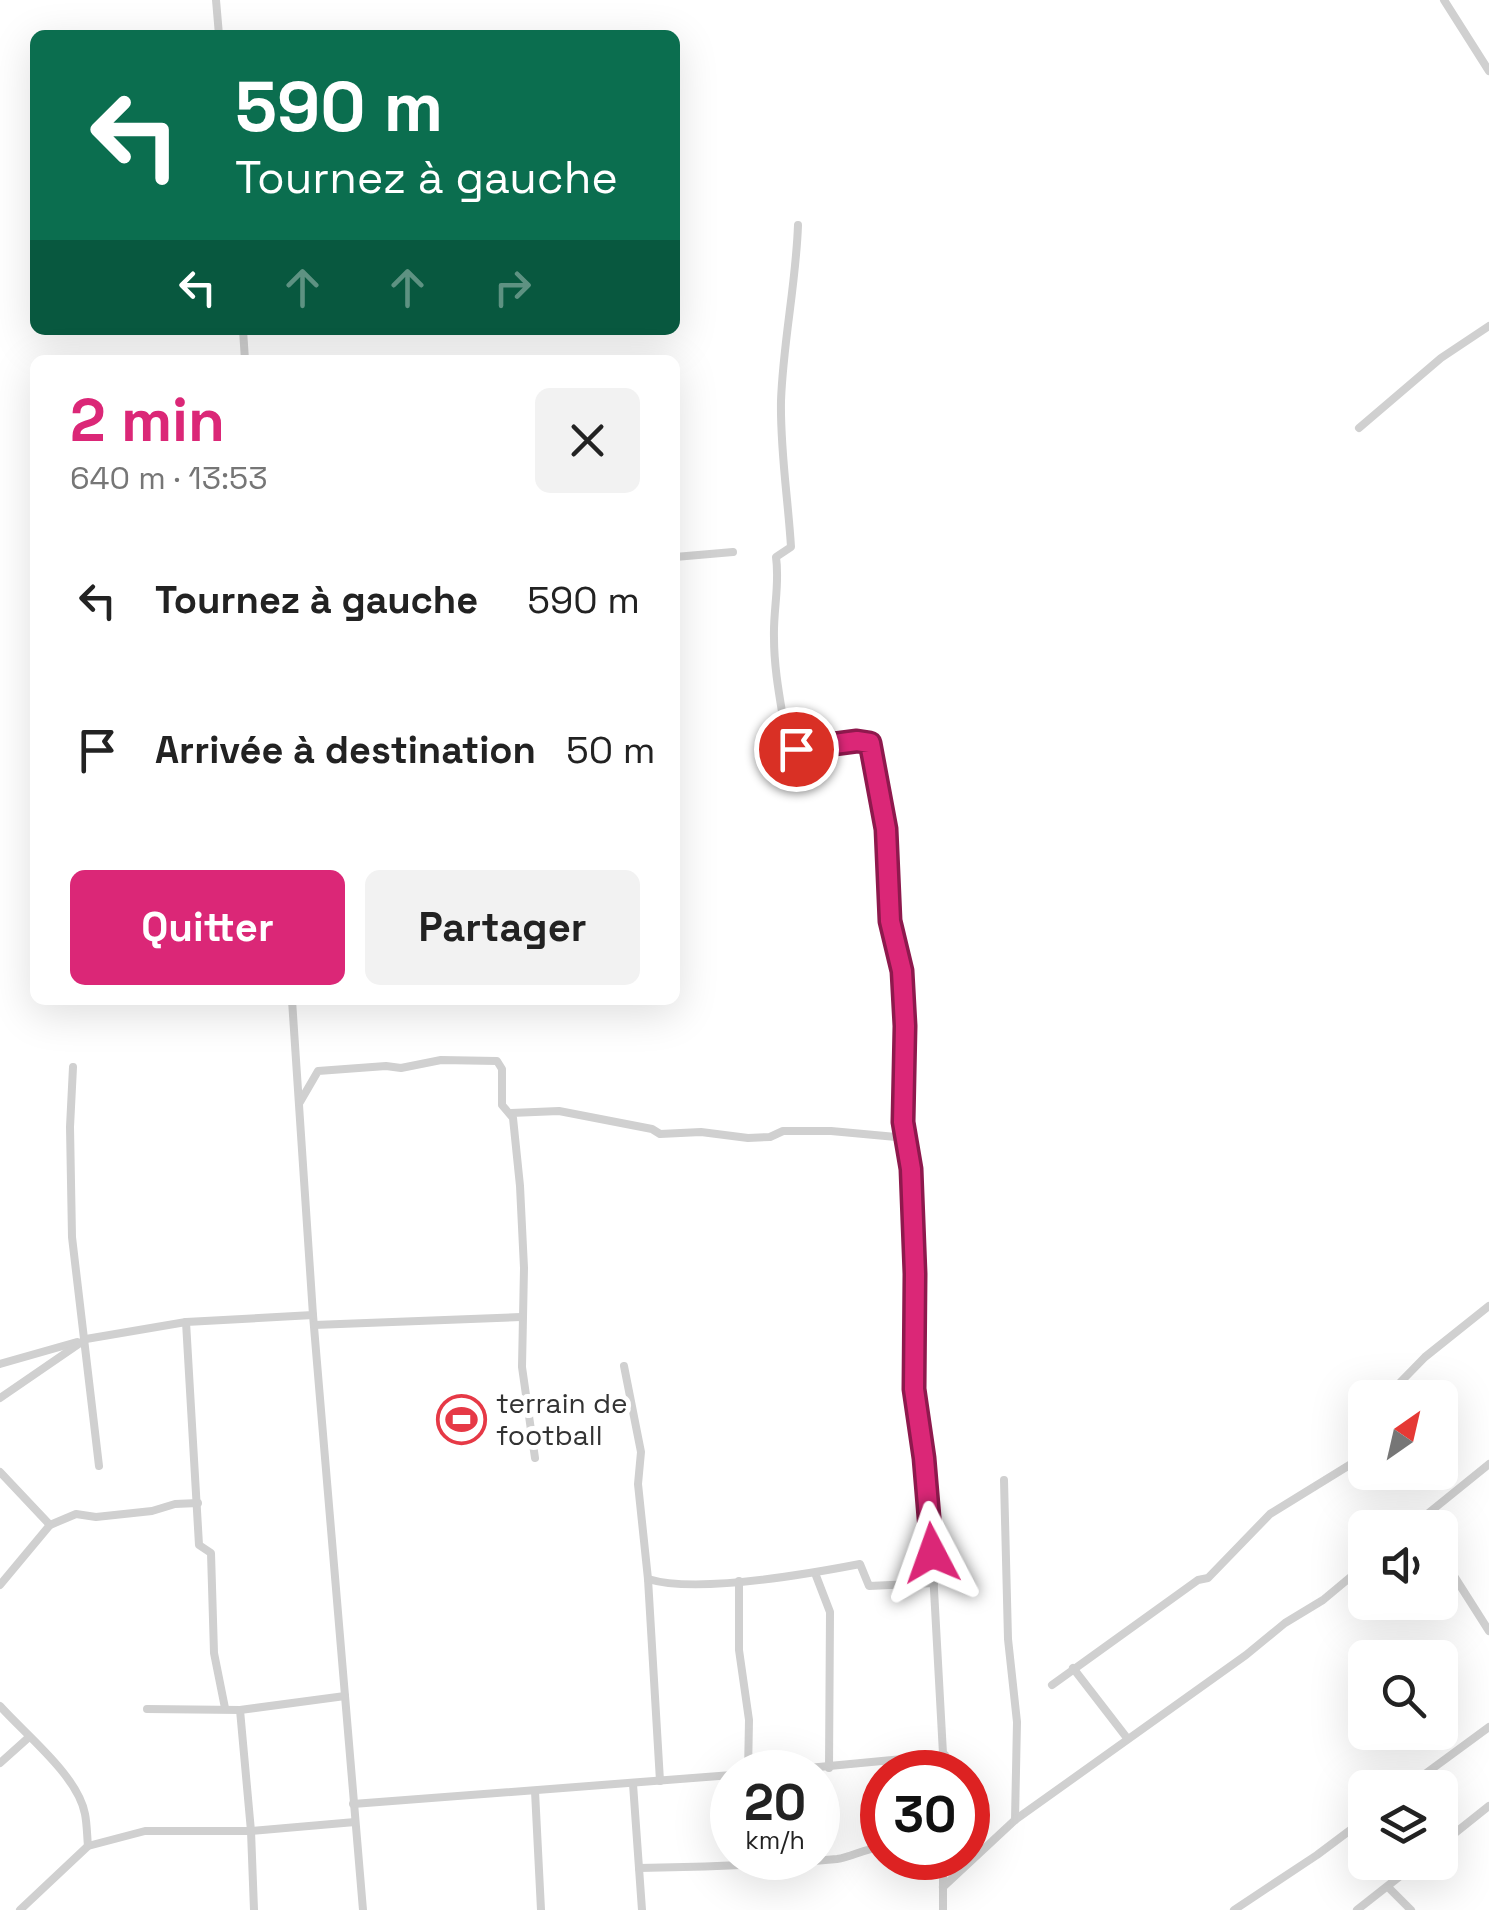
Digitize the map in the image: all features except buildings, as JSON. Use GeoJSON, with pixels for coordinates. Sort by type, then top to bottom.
{"type":"FeatureCollection","features":[{"type":"Feature","properties":{"kind":"street"},"geometry":{"type":"LineString","coordinates":[[216,0],[219,30]]}},
{"type":"Feature","properties":{"kind":"street"},"geometry":{"type":"LineString","coordinates":[[1444,0],[1489,71]]}},
{"type":"Feature","properties":{"kind":"street"},"geometry":{"type":"LineString","coordinates":[[798,224],[796,283],[781,403],[782,468],[791,547],[776,557],[779,578],[774,636],[778,690],[788,750],[857,741],[870,743],[886,829],[890,921],[902,971],[902,1105],[911,1169],[915,1274],[914,1389],[924,1458],[944,1750]]}},
{"type":"Feature","properties":{"kind":"street"},"geometry":{"type":"LineString","coordinates":[[1359,428],[1440,358],[1489,326]]}},
{"type":"Feature","properties":{"kind":"street"},"geometry":{"type":"LineString","coordinates":[[680,557],[733,552]]}},
{"type":"Feature","properties":{"kind":"street"},"geometry":{"type":"LineString","coordinates":[[292,1005],[314,1326],[362,1910]]}},
{"type":"Feature","properties":{"kind":"street"},"geometry":{"type":"LineString","coordinates":[[296,1071],[401,1068],[440,1060],[496,1061],[502,1069],[502,1105],[512,1113],[559,1111],[652,1129],[660,1134],[700,1132],[748,1138],[770,1137],[783,1131],[830,1131],[907,1138]]}},
{"type":"Feature","properties":{"kind":"street"},"geometry":{"type":"LineString","coordinates":[[73,1067],[72,1238],[99,1466]]}},
{"type":"Feature","properties":{"kind":"street"},"geometry":{"type":"LineString","coordinates":[[299,1105],[318,1070]]}},
{"type":"Feature","properties":{"kind":"street"},"geometry":{"type":"LineString","coordinates":[[512,1113],[522,1213],[522,1366],[535,1458]]}},
{"type":"Feature","properties":{"kind":"street"},"geometry":{"type":"LineString","coordinates":[[1402,1380],[1489,1306]]}},
{"type":"Feature","properties":{"kind":"street"},"geometry":{"type":"LineString","coordinates":[[0,1364],[86,1339],[186,1322],[314,1315]]}},
{"type":"Feature","properties":{"kind":"street"},"geometry":{"type":"LineString","coordinates":[[314,1326],[521,1317]]}},
{"type":"Feature","properties":{"kind":"street"},"geometry":{"type":"LineString","coordinates":[[186,1322],[199,1545],[211,1553],[214,1653],[224,1708]]}},
{"type":"Feature","properties":{"kind":"street"},"geometry":{"type":"LineString","coordinates":[[0,1398],[86,1339]]}},
{"type":"Feature","properties":{"kind":"street"},"geometry":{"type":"LineString","coordinates":[[624,1366],[641,1452],[638,1484],[648,1578],[660,1781]]}},
{"type":"Feature","properties":{"kind":"street"},"geometry":{"type":"LineString","coordinates":[[1435,1510],[1489,1464]]}},
{"type":"Feature","properties":{"kind":"street"},"geometry":{"type":"LineString","coordinates":[[1052,1685],[1198,1580],[1208,1578],[1270,1514],[1348,1466]]}},
{"type":"Feature","properties":{"kind":"street"},"geometry":{"type":"LineString","coordinates":[[0,1472],[50,1524]]}},
{"type":"Feature","properties":{"kind":"street"},"geometry":{"type":"LineString","coordinates":[[1004,1480],[1008,1639],[1017,1722],[1015,1820]]}},
{"type":"Feature","properties":{"kind":"street"},"geometry":{"type":"LineString","coordinates":[[0,1585],[50,1524],[76,1514],[96,1518],[198,1503]]}},
{"type":"Feature","properties":{"kind":"street"},"geometry":{"type":"LineString","coordinates":[[648,1578],[668,1585],[739,1581],[860,1564],[868,1586],[934,1583]]}},
{"type":"Feature","properties":{"kind":"street"},"geometry":{"type":"LineString","coordinates":[[815,1573],[830,1612],[829,1750]]}},
{"type":"Feature","properties":{"kind":"street"},"geometry":{"type":"LineString","coordinates":[[943,1887],[1015,1820],[1348,1579]]}},
{"type":"Feature","properties":{"kind":"street"},"geometry":{"type":"LineString","coordinates":[[739,1581],[739,1650],[748,1750]]}},
{"type":"Feature","properties":{"kind":"street"},"geometry":{"type":"LineString","coordinates":[[1458,1583],[1489,1632]]}},
{"type":"Feature","properties":{"kind":"street"},"geometry":{"type":"LineString","coordinates":[[1073,1668],[1127,1738]]}},
{"type":"Feature","properties":{"kind":"street"},"geometry":{"type":"LineString","coordinates":[[147,1709],[240,1710],[344,1696]]}},
{"type":"Feature","properties":{"kind":"street"},"geometry":{"type":"LineString","coordinates":[[0,1706],[28,1738],[56,1761],[85,1810],[88,1846]]}},
{"type":"Feature","properties":{"kind":"street"},"geometry":{"type":"LineString","coordinates":[[240,1710],[254,1910]]}},
{"type":"Feature","properties":{"kind":"street"},"geometry":{"type":"LineString","coordinates":[[1431,1770],[1489,1728]]}},
{"type":"Feature","properties":{"kind":"street"},"geometry":{"type":"LineString","coordinates":[[0,1764],[28,1738]]}},
{"type":"Feature","properties":{"kind":"street"},"geometry":{"type":"LineString","coordinates":[[353,1804],[710,1777]]}},
{"type":"Feature","properties":{"kind":"street"},"geometry":{"type":"LineString","coordinates":[[633,1784],[642,1910]]}},
{"type":"Feature","properties":{"kind":"street"},"geometry":{"type":"LineString","coordinates":[[535,1791],[542,1910]]}},
{"type":"Feature","properties":{"kind":"street"},"geometry":{"type":"LineString","coordinates":[[1458,1830],[1489,1806]]}},
{"type":"Feature","properties":{"kind":"street"},"geometry":{"type":"LineString","coordinates":[[20,1910],[88,1846],[144,1831],[251,1831],[355,1822]]}},
{"type":"Feature","properties":{"kind":"street"},"geometry":{"type":"LineString","coordinates":[[1234,1910],[1348,1831]]}},
{"type":"Feature","properties":{"kind":"street"},"geometry":{"type":"LineString","coordinates":[[640,1868],[765,1866],[842,1858],[860,1852]]}},
{"type":"Feature","properties":{"kind":"street"},"geometry":{"type":"LineString","coordinates":[[943,1880],[943,1910]]}},
{"type":"Feature","properties":{"kind":"street"},"geometry":{"type":"LineString","coordinates":[[1358,1910],[1396,1880]]}},
{"type":"Feature","properties":{"kind":"street"},"geometry":{"type":"LineString","coordinates":[[1388,1887],[1411,1910]]}},
{"type":"Feature","properties":{"kind":"place","name":"terrain de football"},"geometry":{"type":"Point","coordinates":[461,1419]}},
{"type":"Feature","properties":{"kind":"route"},"geometry":{"type":"LineString","coordinates":[[796,749],[857,741],[870,743],[886,829],[890,921],[900,955],[905,1026],[902,1096],[911,1169],[914,1389],[932,1553]]}}]}
